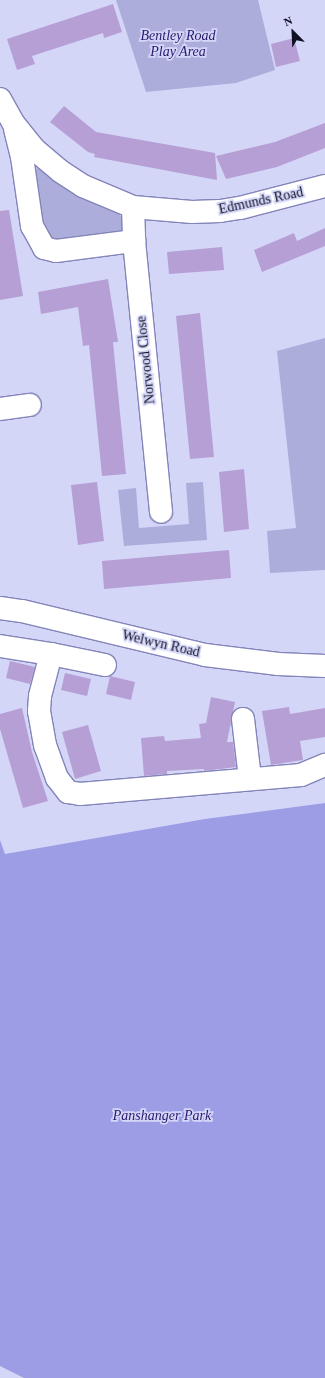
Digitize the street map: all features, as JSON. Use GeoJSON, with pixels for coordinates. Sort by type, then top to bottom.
{"type":"FeatureCollection","features":[{"type":"Feature","properties":{"kind":"street","name":"Edmunds Road"},"geometry":{"type":"LineString","coordinates":[[0,99],[14,124],[34,149],[60,171],[83,186],[133,207],[192,212],[220,211],[253,205],[325,186]]}},
{"type":"Feature","properties":{"kind":"street"},"geometry":{"type":"LineString","coordinates":[[14,124],[22,157],[32,226],[44,248],[56,251],[134,241]]}},
{"type":"Feature","properties":{"kind":"street","name":"Norwood Close"},"geometry":{"type":"LineString","coordinates":[[133,207],[134,241],[161,512]]}},
{"type":"Feature","properties":{"kind":"street"},"geometry":{"type":"LineString","coordinates":[[0,408],[30,405]]}},
{"type":"Feature","properties":{"kind":"street","name":"Welwyn Road"},"geometry":{"type":"LineString","coordinates":[[0,608],[22,611],[205,655],[278,664],[325,666]]}},
{"type":"Feature","properties":{"kind":"street"},"geometry":{"type":"LineString","coordinates":[[0,646],[51,654],[106,666]]}},
{"type":"Feature","properties":{"kind":"street"},"geometry":{"type":"LineString","coordinates":[[51,654],[40,696],[40,711],[45,745],[57,778],[68,792],[80,794],[301,775],[325,765]]}},
{"type":"Feature","properties":{"kind":"street"},"geometry":{"type":"LineString","coordinates":[[243,718],[250,779]]}},
{"type":"Feature","properties":{"kind":"green space","name":"Bentley Road Play Area"},"geometry":{"type":"Polygon","coordinates":[[[116,0],[258,0],[275,70],[236,83],[146,92],[116,0]]]}},
{"type":"Feature","properties":{"kind":"green space"},"geometry":{"type":"Polygon","coordinates":[[[39,167],[116,209],[123,220],[121,236],[55,244],[43,232],[33,171],[39,167]]]}},
{"type":"Feature","properties":{"kind":"green space"},"geometry":{"type":"Polygon","coordinates":[[[325,338],[325,570],[270,573],[267,531],[296,528],[277,351],[325,338]]]}},
{"type":"Feature","properties":{"kind":"green space"},"geometry":{"type":"Polygon","coordinates":[[[203,482],[207,540],[124,546],[118,490],[136,488],[139,528],[189,524],[186,483],[203,482]]]}},
{"type":"Feature","properties":{"kind":"green space","name":"Panshanger Park"},"geometry":{"type":"Polygon","coordinates":[[[325,803],[325,1378],[24,1378],[0,1366],[0,840],[5,854],[205,819],[325,803]]]}},
{"type":"Feature","properties":{"kind":"building"},"geometry":{"type":"Polygon","coordinates":[[[113,4],[122,32],[104,38],[103,33],[32,56],[35,64],[17,70],[7,39],[113,4]]]}},
{"type":"Feature","properties":{"kind":"building"},"geometry":{"type":"Polygon","coordinates":[[[294,38],[300,61],[276,67],[271,44],[294,38]]]}},
{"type":"Feature","properties":{"kind":"building"},"geometry":{"type":"Polygon","coordinates":[[[64,106],[96,132],[215,153],[217,180],[94,157],[95,154],[88,152],[50,122],[64,106]]]}},
{"type":"Feature","properties":{"kind":"building"},"geometry":{"type":"Polygon","coordinates":[[[325,123],[325,148],[277,167],[226,179],[216,156],[275,142],[325,123]]]}},
{"type":"Feature","properties":{"kind":"building"},"geometry":{"type":"Polygon","coordinates":[[[9,210],[23,296],[0,300],[0,211],[9,210]]]}},
{"type":"Feature","properties":{"kind":"building"},"geometry":{"type":"Polygon","coordinates":[[[325,228],[325,246],[262,272],[254,250],[294,233],[297,241],[325,228]]]}},
{"type":"Feature","properties":{"kind":"building"},"geometry":{"type":"Polygon","coordinates":[[[222,247],[224,270],[169,274],[167,252],[222,247]]]}},
{"type":"Feature","properties":{"kind":"building"},"geometry":{"type":"Polygon","coordinates":[[[108,279],[118,342],[113,342],[126,474],[102,476],[89,345],[83,346],[78,307],[41,314],[38,292],[108,279]]]}},
{"type":"Feature","properties":{"kind":"building"},"geometry":{"type":"Polygon","coordinates":[[[200,313],[214,457],[190,459],[176,316],[200,313]]]}},
{"type":"Feature","properties":{"kind":"building"},"geometry":{"type":"Polygon","coordinates":[[[244,469],[249,529],[224,532],[219,472],[244,469]]]}},
{"type":"Feature","properties":{"kind":"building"},"geometry":{"type":"Polygon","coordinates":[[[97,482],[104,541],[78,545],[71,485],[97,482]]]}},
{"type":"Feature","properties":{"kind":"building"},"geometry":{"type":"Polygon","coordinates":[[[229,550],[231,578],[104,589],[102,561],[229,550]]]}},
{"type":"Feature","properties":{"kind":"building"},"geometry":{"type":"Polygon","coordinates":[[[10,661],[35,667],[30,684],[6,678],[10,661]]]}},
{"type":"Feature","properties":{"kind":"building"},"geometry":{"type":"Polygon","coordinates":[[[65,673],[91,679],[87,696],[61,690],[65,673]]]}},
{"type":"Feature","properties":{"kind":"building"},"geometry":{"type":"Polygon","coordinates":[[[110,676],[135,682],[131,700],[106,694],[110,676]]]}},
{"type":"Feature","properties":{"kind":"building"},"geometry":{"type":"Polygon","coordinates":[[[211,697],[235,702],[227,742],[233,742],[236,767],[204,771],[204,769],[167,771],[167,774],[144,776],[141,738],[164,736],[165,741],[201,738],[199,724],[206,723],[211,697]]]}},
{"type":"Feature","properties":{"kind":"building"},"geometry":{"type":"Polygon","coordinates":[[[289,707],[290,714],[325,708],[325,737],[300,741],[303,760],[271,765],[262,711],[289,707]]]}},
{"type":"Feature","properties":{"kind":"building"},"geometry":{"type":"Polygon","coordinates":[[[22,708],[32,752],[48,801],[23,808],[0,729],[0,714],[22,708]]]}},
{"type":"Feature","properties":{"kind":"building"},"geometry":{"type":"Polygon","coordinates":[[[88,725],[101,771],[75,779],[62,732],[88,725]]]}}]}
